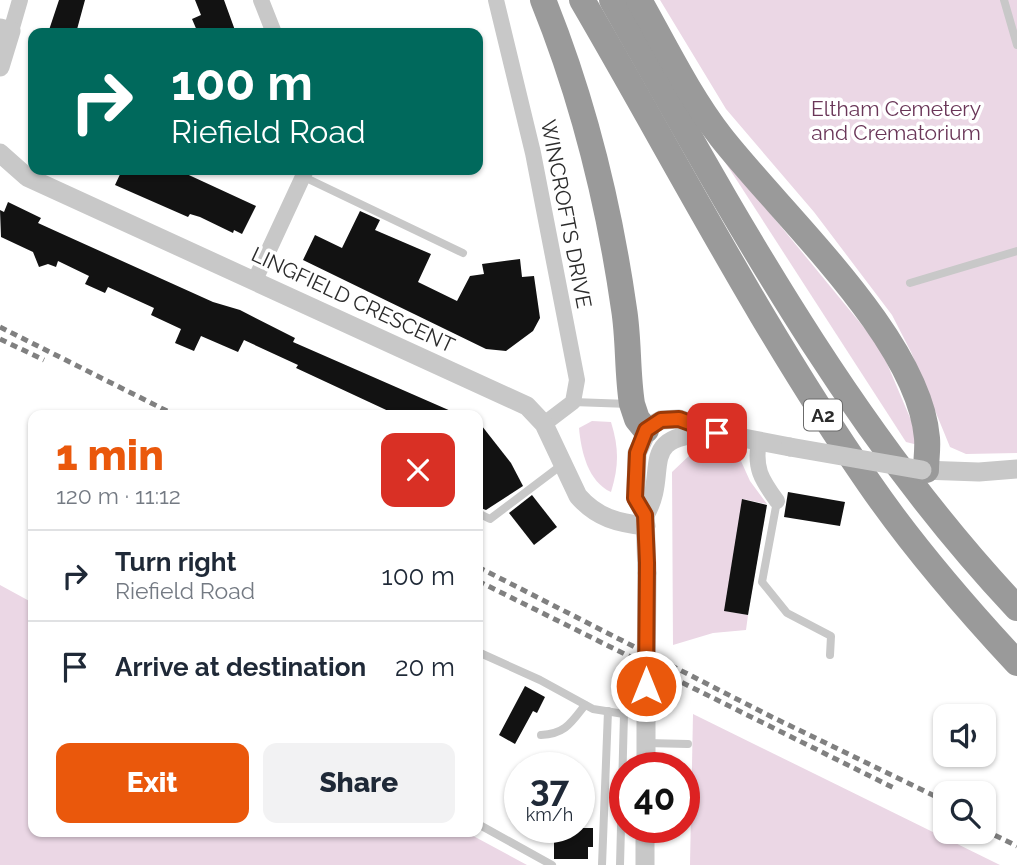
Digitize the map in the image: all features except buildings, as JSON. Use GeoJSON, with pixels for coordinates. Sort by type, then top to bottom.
{"type":"FeatureCollection","features":[{"type":"Feature","properties":{"kind":"highway"},"geometry":{"type":"LineString","coordinates":[[544,0],[580,105],[604,198],[624,309],[632,404],[637,419],[646,430]]}},
{"type":"Feature","properties":{"kind":"highway","name":"A2"},"geometry":{"type":"LineString","coordinates":[[582,0],[839,384],[916,490],[1017,608]]}},
{"type":"Feature","properties":{"kind":"highway","name":"A2"},"geometry":{"type":"LineString","coordinates":[[612,0],[675,136],[783,350],[832,428],[916,546],[1017,663]]}},
{"type":"Feature","properties":{"kind":"highway"},"geometry":{"type":"LineString","coordinates":[[639,0],[720,136],[882,331],[905,374],[921,415],[927,437],[924,470]]}},
{"type":"Feature","properties":{"kind":"street"},"geometry":{"type":"LineString","coordinates":[[0,67],[5,29],[20,0]]}},
{"type":"Feature","properties":{"kind":"street"},"geometry":{"type":"LineString","coordinates":[[261,0],[272,28]]}},
{"type":"Feature","properties":{"kind":"street","name":"WINCROFTS DRIVE"},"geometry":{"type":"LineString","coordinates":[[496,0],[533,153],[577,380],[573,402]]}},
{"type":"Feature","properties":{"kind":"street","name":"LINGFIELD CRESCENT"},"geometry":{"type":"LineString","coordinates":[[0,153],[27,177],[527,405],[544,424],[578,496],[595,512],[618,523],[645,521]]}},
{"type":"Feature","properties":{"kind":"street"},"geometry":{"type":"LineString","coordinates":[[255,280],[304,175]]}},
{"type":"Feature","properties":{"kind":"street"},"geometry":{"type":"LineString","coordinates":[[544,424],[573,402]]}},
{"type":"Feature","properties":{"kind":"street"},"geometry":{"type":"LineString","coordinates":[[646,752],[645,521],[635,498],[637,453],[646,430],[661,420],[679,419],[717,433],[924,470],[979,472],[1017,469]]}},
{"type":"Feature","properties":{"kind":"street"},"geometry":{"type":"LineString","coordinates":[[645,521],[655,498],[656,461],[664,447],[683,436],[717,433]]}},
{"type":"Feature","properties":{"kind":"street"},"geometry":{"type":"LineString","coordinates":[[759,440],[755,462],[758,474],[777,501]]}},
{"type":"Feature","properties":{"kind":"street"},"geometry":{"type":"LineString","coordinates":[[645,843],[645,865]]}},
{"type":"Feature","properties":{"kind":"lane"},"geometry":{"type":"LineString","coordinates":[[1004,0],[1017,45]]}},
{"type":"Feature","properties":{"kind":"lane"},"geometry":{"type":"LineString","coordinates":[[309,175],[463,253]]}},
{"type":"Feature","properties":{"kind":"lane"},"geometry":{"type":"LineString","coordinates":[[911,283],[1017,251]]}},
{"type":"Feature","properties":{"kind":"lane"},"geometry":{"type":"LineString","coordinates":[[573,402],[632,404]]}},
{"type":"Feature","properties":{"kind":"lane"},"geometry":{"type":"LineString","coordinates":[[483,516],[490,519],[563,464]]}},
{"type":"Feature","properties":{"kind":"lane"},"geometry":{"type":"LineString","coordinates":[[777,501],[762,582],[787,613],[831,636],[830,654]]}},
{"type":"Feature","properties":{"kind":"lane"},"geometry":{"type":"LineString","coordinates":[[483,654],[540,680],[585,705],[624,714],[646,704]]}},
{"type":"Feature","properties":{"kind":"lane"},"geometry":{"type":"LineString","coordinates":[[541,735],[554,735],[567,729],[585,705]]}},
{"type":"Feature","properties":{"kind":"lane"},"geometry":{"type":"LineString","coordinates":[[602,865],[608,711]]}},
{"type":"Feature","properties":{"kind":"lane"},"geometry":{"type":"LineString","coordinates":[[620,865],[624,714]]}},
{"type":"Feature","properties":{"kind":"lane"},"geometry":{"type":"LineString","coordinates":[[646,743],[688,744]]}},
{"type":"Feature","properties":{"kind":"lane"},"geometry":{"type":"LineString","coordinates":[[483,827],[552,865]]}},
{"type":"Feature","properties":{"kind":"green space","name":"Eltham Cemetery and Crematorium"},"geometry":{"type":"Polygon","coordinates":[[[660,0],[1017,0],[1017,453],[966,454],[950,447],[911,352],[892,315],[814,212],[726,109],[660,0]]]}},
{"type":"Feature","properties":{"kind":"green space"},"geometry":{"type":"Polygon","coordinates":[[[714,145],[880,347],[922,446],[906,442],[714,145]]]}},
{"type":"Feature","properties":{"kind":"green space"},"geometry":{"type":"Polygon","coordinates":[[[592,421],[611,422],[614,431],[617,457],[611,492],[591,473],[584,456],[579,428],[592,421]]]}},
{"type":"Feature","properties":{"kind":"green space"},"geometry":{"type":"Polygon","coordinates":[[[693,452],[741,461],[750,481],[767,504],[743,499],[725,611],[748,615],[746,630],[713,633],[673,645],[672,472],[693,452]]]}},
{"type":"Feature","properties":{"kind":"green space"},"geometry":{"type":"Polygon","coordinates":[[[0,585],[28,600],[28,837],[475,837],[527,865],[0,865],[0,585]]]}},
{"type":"Feature","properties":{"kind":"green space"},"geometry":{"type":"Polygon","coordinates":[[[693,714],[933,832],[933,844],[957,844],[1000,865],[690,865],[690,843],[700,843],[700,752],[692,752],[693,714]]]}},
{"type":"Feature","properties":{"kind":"railway"},"geometry":{"type":"LineString","coordinates":[[0,327],[165,410]]}},
{"type":"Feature","properties":{"kind":"railway"},"geometry":{"type":"LineString","coordinates":[[0,339],[44,360]]}},
{"type":"Feature","properties":{"kind":"railway"},"geometry":{"type":"LineString","coordinates":[[483,570],[770,716],[933,795]]}},
{"type":"Feature","properties":{"kind":"railway"},"geometry":{"type":"LineString","coordinates":[[483,583],[894,788]]}},
{"type":"Feature","properties":{"kind":"railway"},"geometry":{"type":"LineString","coordinates":[[996,836],[1017,846]]}},
{"type":"Feature","properties":{"kind":"route"},"geometry":{"type":"LineString","coordinates":[[646,686],[647,563],[645,515],[635,498],[637,453],[646,430],[661,420],[679,419],[717,433]]}}]}
